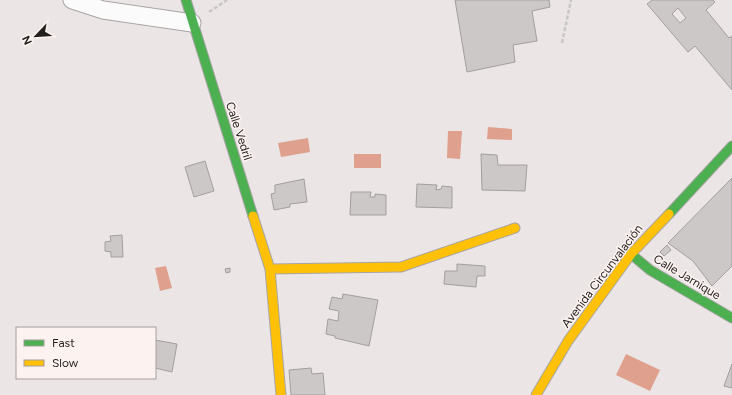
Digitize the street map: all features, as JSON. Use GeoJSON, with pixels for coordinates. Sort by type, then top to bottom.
{"type":"FeatureCollection","features":[{"type":"Feature","properties":{"kind":"street"},"geometry":{"type":"LineString","coordinates":[[72,0],[103,10],[192,23]]}},
{"type":"Feature","properties":{"kind":"street","name":"Calle Vedril"},"geometry":{"type":"LineString","coordinates":[[186,0],[270,269],[281,395]]}},
{"type":"Feature","properties":{"kind":"street","name":"Avenida Circunvalación"},"geometry":{"type":"LineString","coordinates":[[536,395],[568,342],[631,254],[732,146]]}},
{"type":"Feature","properties":{"kind":"street"},"geometry":{"type":"LineString","coordinates":[[270,269],[400,267],[515,228]]}},
{"type":"Feature","properties":{"kind":"street","name":"Calle Jarnique"},"geometry":{"type":"LineString","coordinates":[[631,254],[650,270],[732,318]]}},
{"type":"Feature","properties":{"kind":"path"},"geometry":{"type":"LineString","coordinates":[[562,42],[571,0]]}},
{"type":"Feature","properties":{"kind":"shaded area"},"geometry":{"type":"Polygon","coordinates":[[[488,127],[512,129],[512,140],[487,139],[488,127]]]}},
{"type":"Feature","properties":{"kind":"shaded area"},"geometry":{"type":"Polygon","coordinates":[[[448,131],[462,131],[460,159],[447,158],[448,131]]]}},
{"type":"Feature","properties":{"kind":"shaded area"},"geometry":{"type":"Polygon","coordinates":[[[308,138],[310,152],[281,157],[278,143],[308,138]]]}},
{"type":"Feature","properties":{"kind":"shaded area"},"geometry":{"type":"Polygon","coordinates":[[[354,154],[381,154],[381,168],[354,168],[354,154]]]}},
{"type":"Feature","properties":{"kind":"shaded area"},"geometry":{"type":"Polygon","coordinates":[[[166,266],[172,288],[160,291],[155,268],[166,266]]]}},
{"type":"Feature","properties":{"kind":"shaded area"},"geometry":{"type":"Polygon","coordinates":[[[626,354],[660,370],[650,391],[616,375],[626,354]]]}},
{"type":"Feature","properties":{"kind":"building"},"geometry":{"type":"Polygon","coordinates":[[[455,0],[549,0],[550,7],[532,11],[537,41],[513,45],[515,62],[467,72],[455,0]]]}},
{"type":"Feature","properties":{"kind":"building"},"geometry":{"type":"Polygon","coordinates":[[[652,0],[713,0],[715,2],[706,10],[729,38],[732,36],[732,90],[695,46],[688,52],[647,4],[652,0]],[[678,8],[672,14],[680,23],[686,18],[678,8]]]}},
{"type":"Feature","properties":{"kind":"building"},"geometry":{"type":"Polygon","coordinates":[[[481,154],[497,155],[498,165],[527,165],[525,191],[482,190],[481,154]]]}},
{"type":"Feature","properties":{"kind":"building"},"geometry":{"type":"Polygon","coordinates":[[[205,161],[214,191],[194,197],[185,167],[205,161]]]}},
{"type":"Feature","properties":{"kind":"building"},"geometry":{"type":"Polygon","coordinates":[[[732,178],[732,266],[712,286],[693,261],[668,243],[732,178]]]}},
{"type":"Feature","properties":{"kind":"building"},"geometry":{"type":"Polygon","coordinates":[[[304,179],[307,202],[290,204],[290,207],[274,210],[271,194],[275,193],[275,185],[304,179]]]}},
{"type":"Feature","properties":{"kind":"building"},"geometry":{"type":"Polygon","coordinates":[[[417,184],[437,185],[436,190],[441,189],[442,186],[452,187],[452,208],[416,207],[417,184]]]}},
{"type":"Feature","properties":{"kind":"building"},"geometry":{"type":"Polygon","coordinates":[[[351,192],[371,192],[370,197],[375,197],[375,194],[386,195],[386,215],[350,215],[351,192]]]}},
{"type":"Feature","properties":{"kind":"building"},"geometry":{"type":"Polygon","coordinates":[[[122,235],[123,257],[111,257],[111,252],[105,251],[105,242],[111,241],[110,236],[122,235]]]}},
{"type":"Feature","properties":{"kind":"building"},"geometry":{"type":"Polygon","coordinates":[[[667,245],[671,250],[664,256],[660,252],[667,245]]]}},
{"type":"Feature","properties":{"kind":"building"},"geometry":{"type":"Polygon","coordinates":[[[457,264],[485,266],[485,276],[477,276],[476,287],[444,284],[445,271],[457,271],[457,264]]]}},
{"type":"Feature","properties":{"kind":"building"},"geometry":{"type":"Polygon","coordinates":[[[230,268],[230,272],[226,273],[225,269],[230,268]]]}},
{"type":"Feature","properties":{"kind":"building"},"geometry":{"type":"Polygon","coordinates":[[[343,294],[378,300],[369,346],[335,338],[335,336],[326,334],[328,319],[338,321],[339,311],[329,309],[332,297],[342,299],[343,294]]]}},
{"type":"Feature","properties":{"kind":"building"},"geometry":{"type":"Polygon","coordinates":[[[156,340],[177,344],[172,372],[156,368],[156,340]]]}},
{"type":"Feature","properties":{"kind":"building"},"geometry":{"type":"Polygon","coordinates":[[[732,364],[732,388],[724,386],[732,364]]]}},
{"type":"Feature","properties":{"kind":"building"},"geometry":{"type":"Polygon","coordinates":[[[311,368],[312,374],[323,373],[325,395],[291,395],[289,370],[311,368]]]}},
{"type":"Feature","properties":{"kind":"traffic: fast"},"geometry":{"type":"LineString","coordinates":[[186,0],[253,216]]}},
{"type":"Feature","properties":{"kind":"traffic: fast"},"geometry":{"type":"LineString","coordinates":[[669,214],[732,146]]}},
{"type":"Feature","properties":{"kind":"traffic: fast"},"geometry":{"type":"LineString","coordinates":[[631,254],[650,270],[732,318]]}},
{"type":"Feature","properties":{"kind":"traffic: slow"},"geometry":{"type":"LineString","coordinates":[[536,395],[568,341],[631,254],[669,214]]}},
{"type":"Feature","properties":{"kind":"traffic: slow"},"geometry":{"type":"LineString","coordinates":[[253,216],[270,269],[281,395]]}},
{"type":"Feature","properties":{"kind":"traffic: slow"},"geometry":{"type":"LineString","coordinates":[[270,269],[401,267],[515,228]]}}]}
